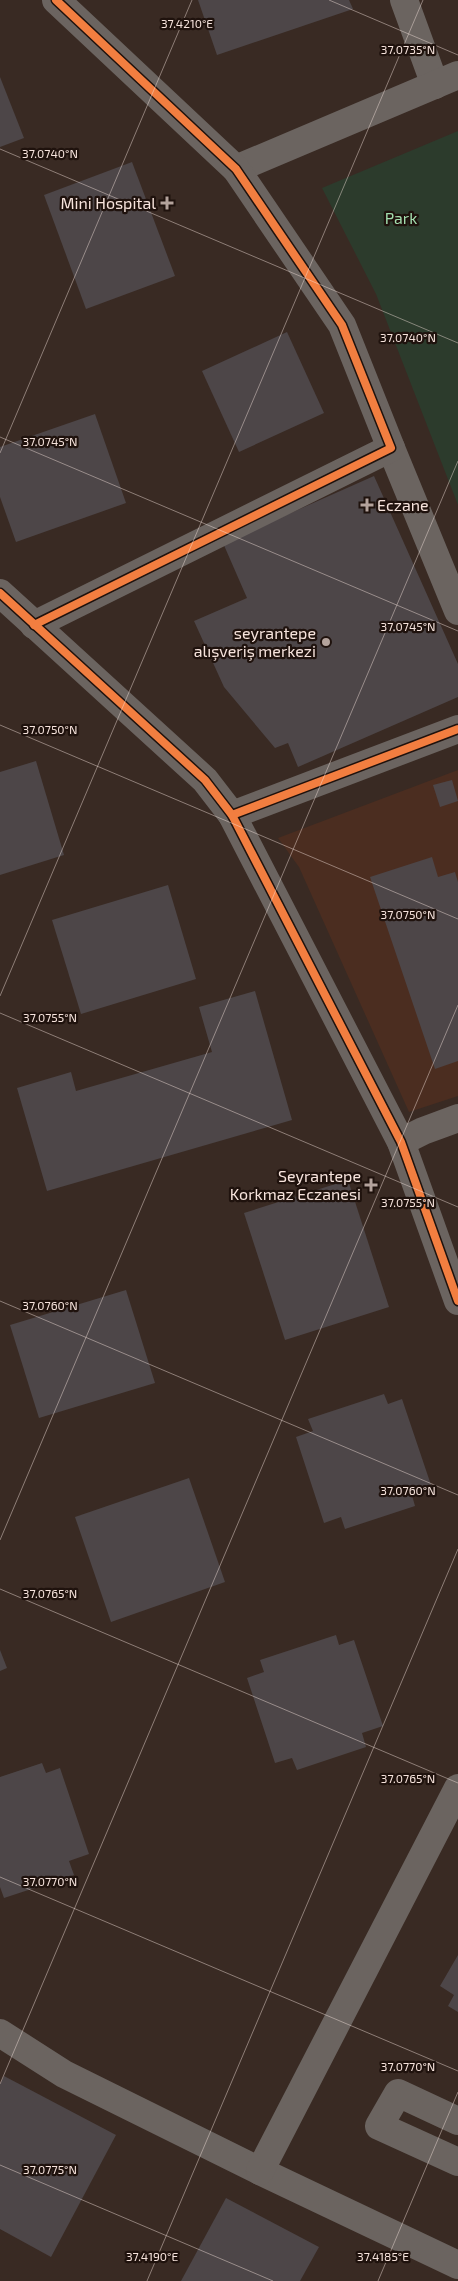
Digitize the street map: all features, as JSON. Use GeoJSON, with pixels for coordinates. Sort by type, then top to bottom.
{"type":"FeatureCollection","features":[{"type":"Feature","properties":{"kind":"street"},"geometry":{"type":"LineString","coordinates":[[56,0],[236,169],[342,325],[458,611]]}},
{"type":"Feature","properties":{"kind":"street"},"geometry":{"type":"LineString","coordinates":[[236,169],[447,80],[404,0]]}},
{"type":"Feature","properties":{"kind":"street"},"geometry":{"type":"LineString","coordinates":[[34,625],[391,448]]}},
{"type":"Feature","properties":{"kind":"street"},"geometry":{"type":"LineString","coordinates":[[0,593],[204,780],[232,815],[400,1142],[458,1301]]}},
{"type":"Feature","properties":{"kind":"street"},"geometry":{"type":"LineString","coordinates":[[232,815],[458,729]]}},
{"type":"Feature","properties":{"kind":"street"},"geometry":{"type":"LineString","coordinates":[[400,1142],[423,1130],[458,1118]]}},
{"type":"Feature","properties":{"kind":"street"},"geometry":{"type":"LineString","coordinates":[[260,2171],[458,1788]]}},
{"type":"Feature","properties":{"kind":"street"},"geometry":{"type":"LineString","coordinates":[[0,2033],[64,2074],[260,2171],[458,2265]]}},
{"type":"Feature","properties":{"kind":"street"},"geometry":{"type":"LineString","coordinates":[[458,2121],[398,2093],[380,2126],[458,2162]]}},
{"type":"Feature","properties":{"kind":"shaded area"},"geometry":{"type":"Polygon","coordinates":[[[458,770],[458,1096],[409,1112],[299,867],[278,838],[458,770]]]}},
{"type":"Feature","properties":{"kind":"green space","name":"Park"},"geometry":{"type":"Polygon","coordinates":[[[458,131],[458,505],[376,294],[322,188],[458,131]]]}},
{"type":"Feature","properties":{"kind":"building"},"geometry":{"type":"Polygon","coordinates":[[[198,0],[349,0],[353,9],[217,55],[198,0]]]}},
{"type":"Feature","properties":{"kind":"building"},"geometry":{"type":"Polygon","coordinates":[[[0,77],[24,138],[0,147],[0,77]]]}},
{"type":"Feature","properties":{"kind":"building"},"geometry":{"type":"Polygon","coordinates":[[[132,162],[175,276],[86,309],[44,195],[132,162]]]}},
{"type":"Feature","properties":{"kind":"building"},"geometry":{"type":"Polygon","coordinates":[[[287,332],[324,413],[239,452],[202,371],[287,332]]]}},
{"type":"Feature","properties":{"kind":"building"},"geometry":{"type":"Polygon","coordinates":[[[95,414],[126,503],[16,542],[0,497],[0,447],[95,414]]]}},
{"type":"Feature","properties":{"kind":"building","name":"seyrantepe alışveriş merkezi"},"geometry":{"type":"Polygon","coordinates":[[[374,476],[458,664],[458,697],[298,767],[288,743],[275,748],[224,687],[194,621],[247,598],[223,543],[374,476]]]}},
{"type":"Feature","properties":{"kind":"building"},"geometry":{"type":"Polygon","coordinates":[[[36,761],[64,855],[0,875],[0,772],[36,761]]]}},
{"type":"Feature","properties":{"kind":"building"},"geometry":{"type":"Polygon","coordinates":[[[452,780],[458,801],[440,807],[433,785],[452,780]]]}},
{"type":"Feature","properties":{"kind":"building"},"geometry":{"type":"Polygon","coordinates":[[[432,857],[438,877],[455,872],[458,882],[458,1061],[435,1069],[370,877],[432,857]]]}},
{"type":"Feature","properties":{"kind":"building"},"geometry":{"type":"Polygon","coordinates":[[[168,885],[196,979],[81,1014],[52,920],[168,885]]]}},
{"type":"Feature","properties":{"kind":"building"},"geometry":{"type":"Polygon","coordinates":[[[255,991],[292,1120],[47,1191],[17,1088],[71,1072],[76,1091],[212,1052],[199,1007],[255,991]]]}},
{"type":"Feature","properties":{"kind":"building"},"geometry":{"type":"Polygon","coordinates":[[[348,1180],[389,1307],[285,1340],[244,1213],[348,1180]]]}},
{"type":"Feature","properties":{"kind":"building"},"geometry":{"type":"Polygon","coordinates":[[[126,1290],[155,1383],[39,1418],[10,1325],[126,1290]]]}},
{"type":"Feature","properties":{"kind":"building"},"geometry":{"type":"Polygon","coordinates":[[[384,1394],[388,1404],[402,1399],[431,1485],[411,1492],[415,1506],[345,1529],[341,1517],[324,1523],[296,1437],[313,1431],[308,1419],[384,1394]]]}},
{"type":"Feature","properties":{"kind":"building"},"geometry":{"type":"Polygon","coordinates":[[[189,1478],[225,1582],[111,1622],[75,1517],[189,1478]]]}},
{"type":"Feature","properties":{"kind":"building"},"geometry":{"type":"Polygon","coordinates":[[[336,1635],[339,1645],[354,1640],[383,1726],[362,1733],[366,1747],[297,1770],[292,1758],[275,1763],[247,1678],[264,1672],[260,1660],[336,1635]]]}},
{"type":"Feature","properties":{"kind":"building"},"geometry":{"type":"Polygon","coordinates":[[[0,1650],[7,1668],[0,1671],[0,1650]]]}},
{"type":"Feature","properties":{"kind":"building"},"geometry":{"type":"Polygon","coordinates":[[[42,1763],[46,1773],[60,1768],[89,1854],[69,1861],[74,1875],[4,1898],[0,1887],[0,1777],[42,1763]]]}},
{"type":"Feature","properties":{"kind":"building"},"geometry":{"type":"Polygon","coordinates":[[[458,1955],[458,2012],[448,2006],[454,1995],[440,1986],[458,1955]]]}},
{"type":"Feature","properties":{"kind":"building"},"geometry":{"type":"Polygon","coordinates":[[[4,2076],[116,2135],[51,2257],[0,2229],[0,2084],[4,2076]]]}},
{"type":"Feature","properties":{"kind":"building"},"geometry":{"type":"Polygon","coordinates":[[[226,2198],[319,2247],[300,2281],[181,2281],[226,2198]]]}},
{"type":"Feature","properties":{"kind":"cycle path"},"geometry":{"type":"LineString","coordinates":[[34,625],[391,448],[342,325],[236,169],[56,0]]}},
{"type":"Feature","properties":{"kind":"cycle path"},"geometry":{"type":"LineString","coordinates":[[0,593],[205,780],[232,815],[458,729]]}},
{"type":"Feature","properties":{"kind":"cycle path"},"geometry":{"type":"LineString","coordinates":[[232,815],[401,1142],[458,1301]]}},
{"type":"Feature","properties":{"kind":"place","name":"Mini Hospital"},"geometry":{"type":"Point","coordinates":[167,203]}},
{"type":"Feature","properties":{"kind":"place","name":"Eczane"},"geometry":{"type":"Point","coordinates":[367,505]}},
{"type":"Feature","properties":{"kind":"place","name":"seyrantepe alışveriş merkezi"},"geometry":{"type":"Point","coordinates":[326,642]}},
{"type":"Feature","properties":{"kind":"place","name":"Seyrantepe Korkmaz Eczanesi"},"geometry":{"type":"Point","coordinates":[371,1185]}}]}
